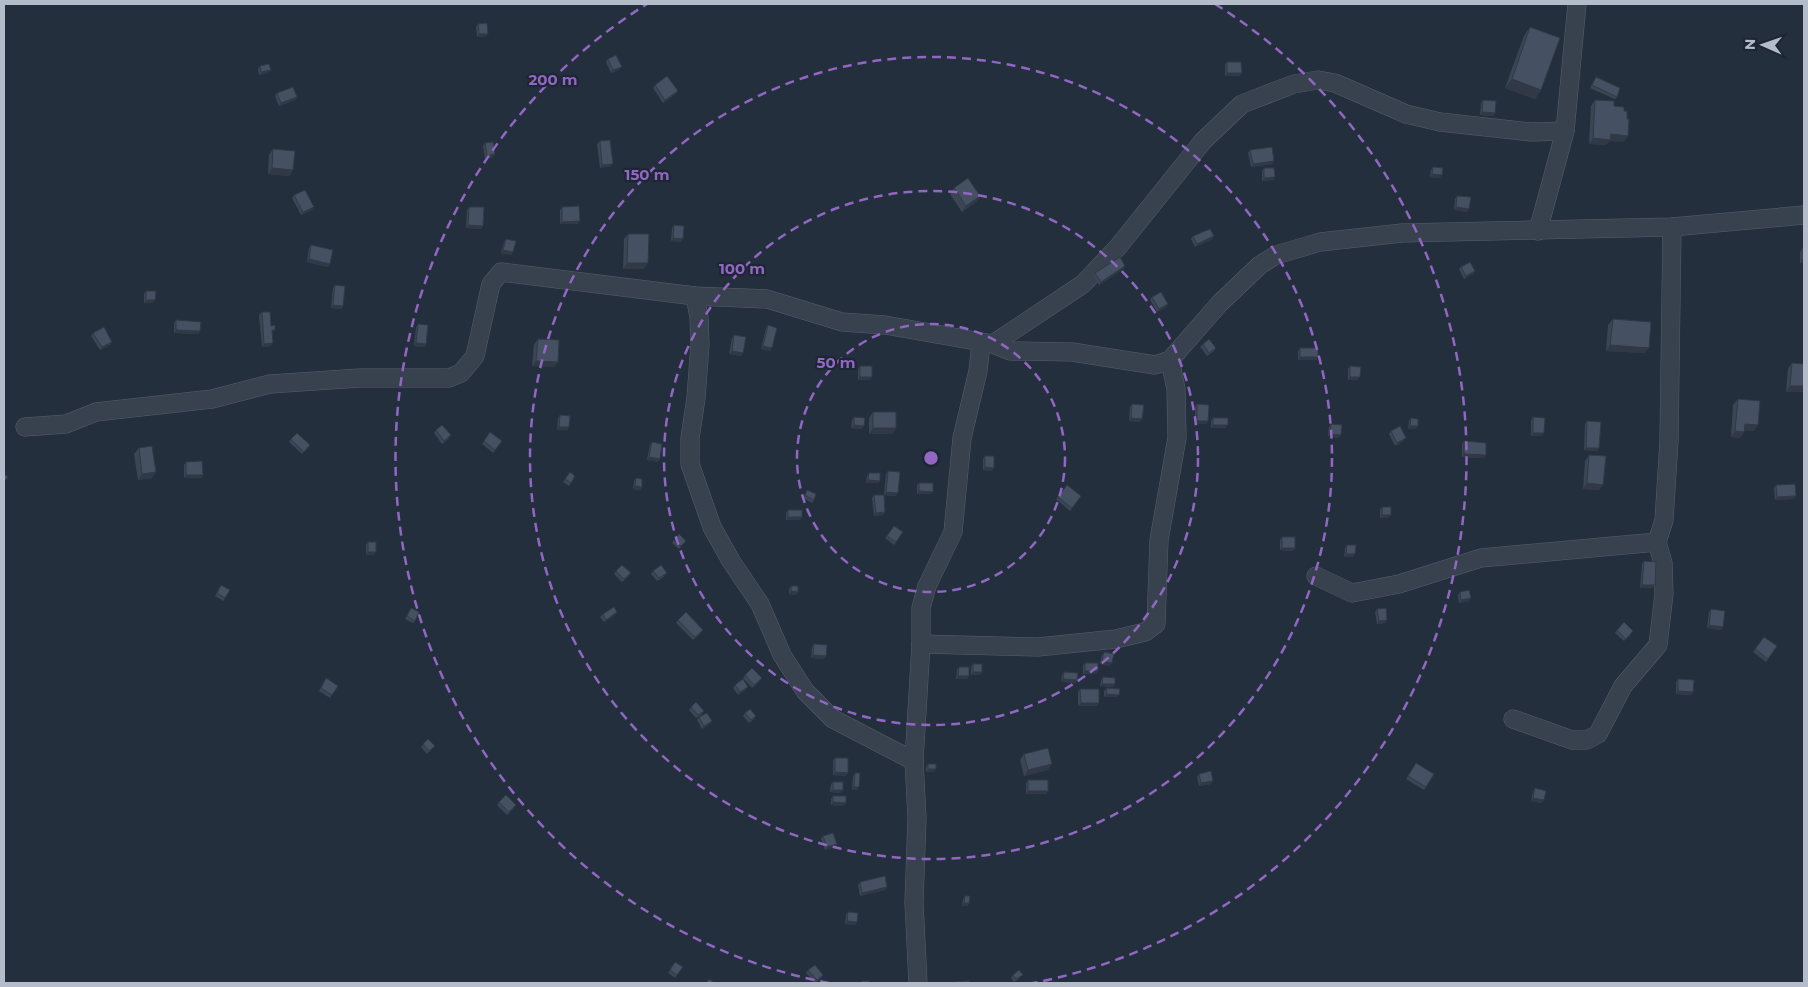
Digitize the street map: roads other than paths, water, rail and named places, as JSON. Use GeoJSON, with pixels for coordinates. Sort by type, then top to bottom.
{"type":"FeatureCollection","features":[{"type":"Feature","properties":{"kind":"street"},"geometry":{"type":"LineString","coordinates":[[1538,231],[1566,131],[1577,4]]}},
{"type":"Feature","properties":{"kind":"street"},"geometry":{"type":"LineString","coordinates":[[918,983],[914,902],[917,818],[914,761],[921,644],[921,608],[927,586],[953,532],[962,438],[978,371],[987,343],[1084,284],[1118,247],[1203,141],[1242,104],[1294,84],[1318,80],[1335,83],[1406,114],[1440,122],[1530,132],[1566,131]]}},
{"type":"Feature","properties":{"kind":"street"},"geometry":{"type":"LineString","coordinates":[[25,427],[66,424],[96,412],[212,399],[270,384],[360,378],[449,378],[461,373],[475,356],[491,284],[501,272],[695,296],[767,299],[842,322],[885,326],[987,343],[1010,351],[1072,352],[1156,365],[1170,360],[1220,303],[1260,265],[1276,255],[1320,242],[1402,233],[1672,228],[1804,215]]}},
{"type":"Feature","properties":{"kind":"street"},"geometry":{"type":"LineString","coordinates":[[1513,719],[1572,740],[1587,740],[1598,734],[1623,686],[1658,645],[1664,571],[1657,542],[1664,520],[1669,441],[1672,228]]}},
{"type":"Feature","properties":{"kind":"street"},"geometry":{"type":"LineString","coordinates":[[695,296],[699,317],[700,344],[696,398],[690,438],[690,464],[712,527],[731,561],[760,604],[782,655],[805,691],[833,720],[914,761]]}},
{"type":"Feature","properties":{"kind":"street"},"geometry":{"type":"LineString","coordinates":[[921,644],[1038,647],[1116,639],[1145,632],[1156,624],[1158,540],[1177,438],[1176,389],[1170,360]]}},
{"type":"Feature","properties":{"kind":"street"},"geometry":{"type":"LineString","coordinates":[[1316,576],[1352,593],[1399,584],[1481,558],[1657,542]]}}]}
